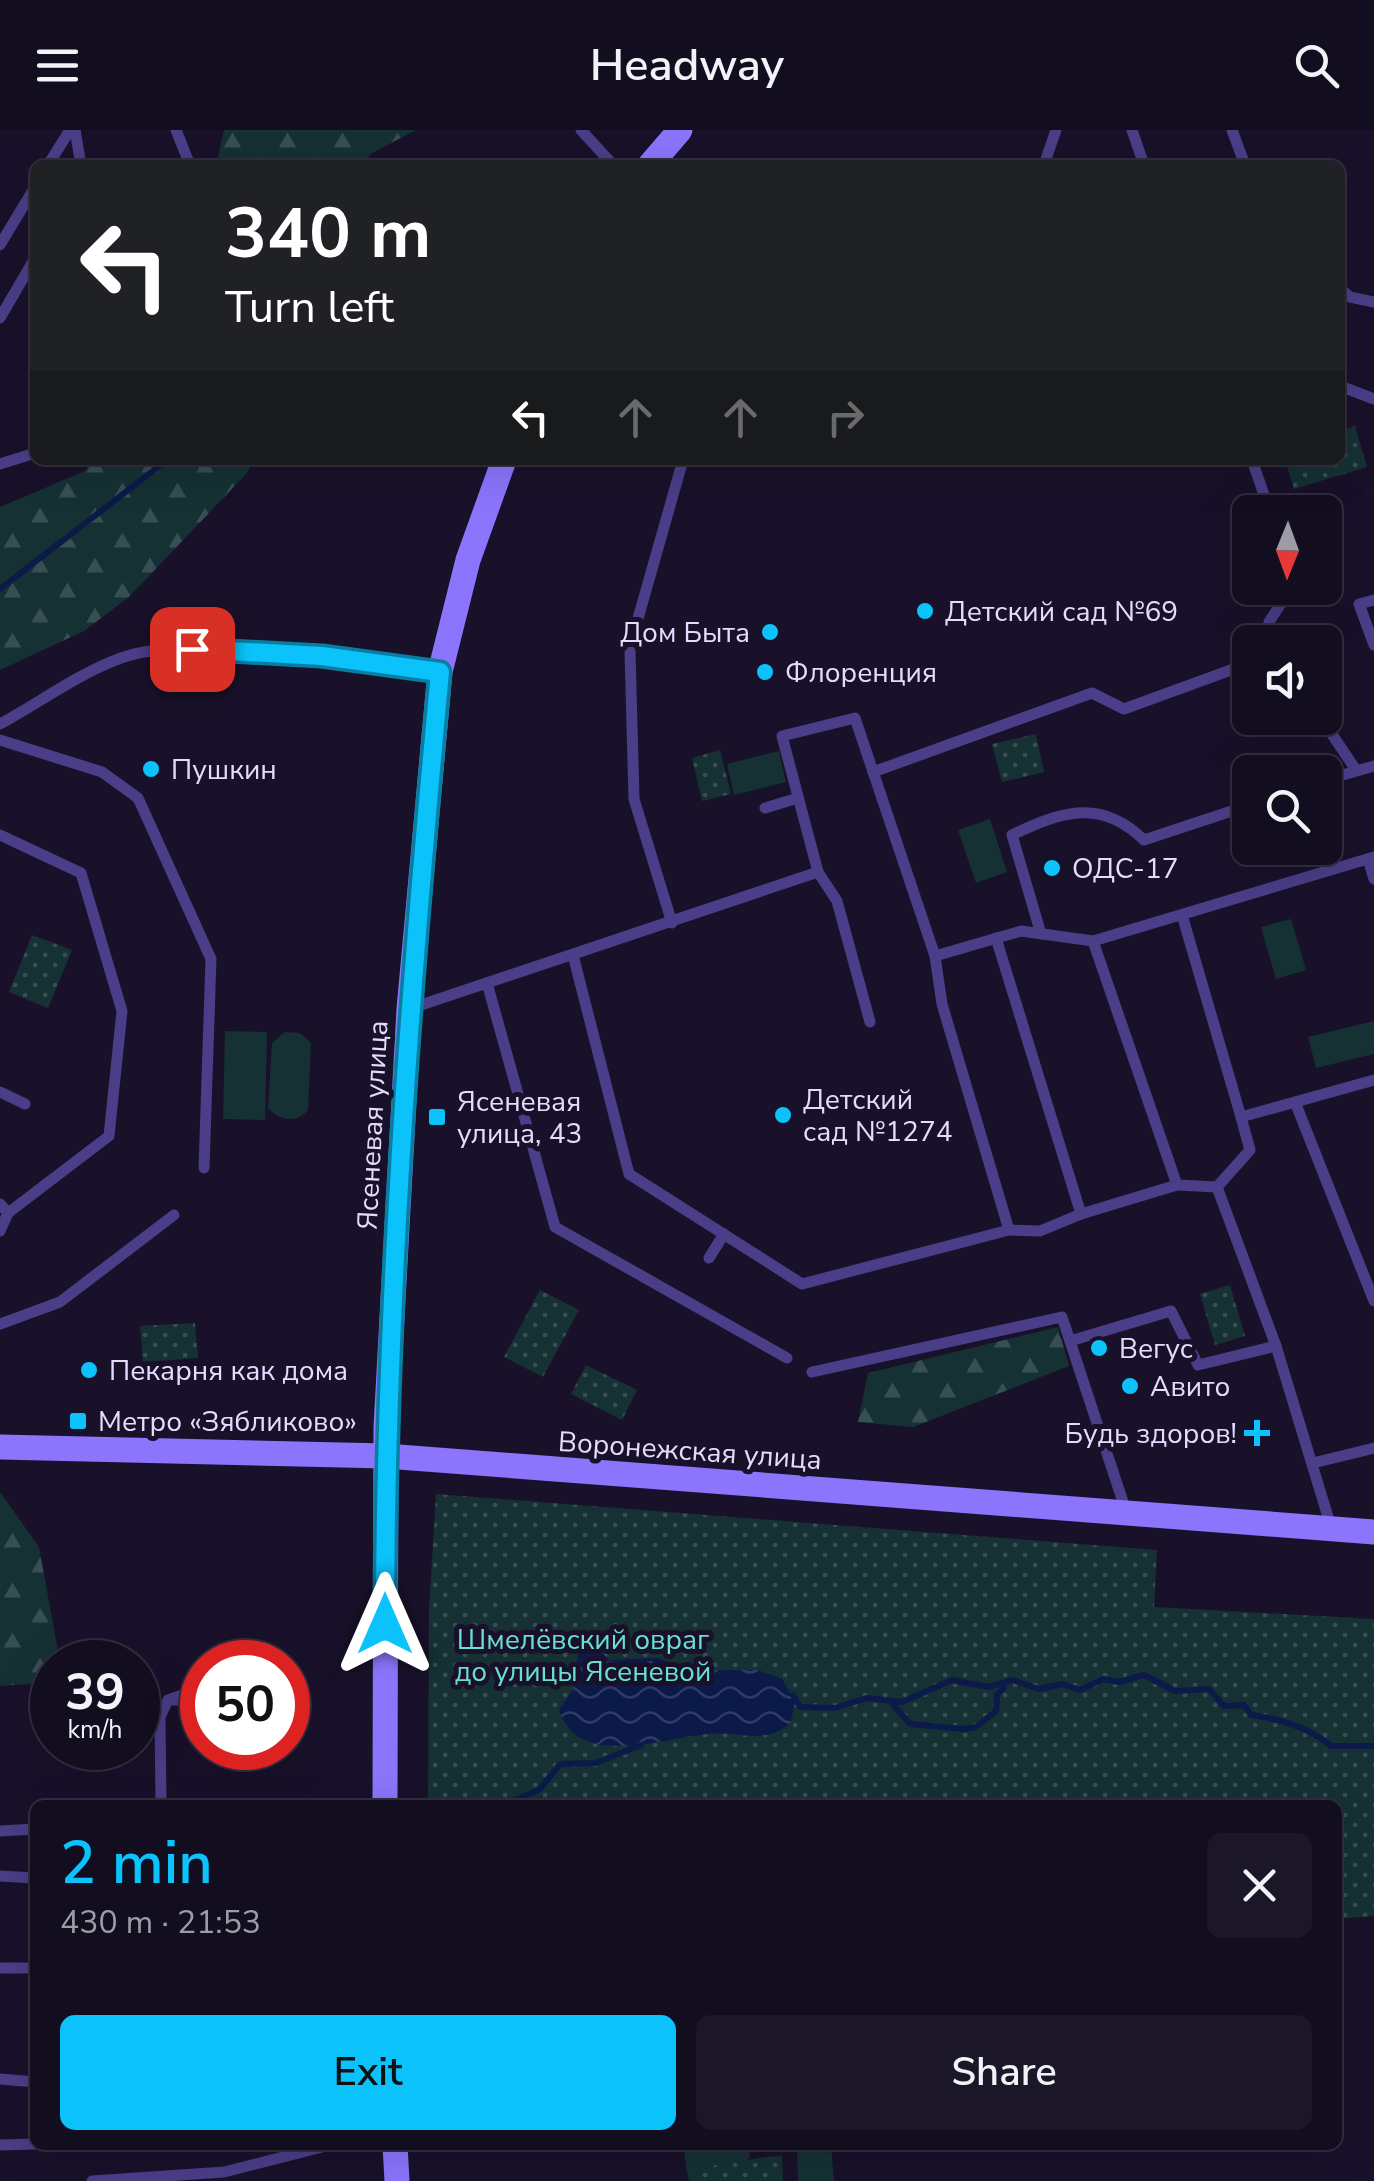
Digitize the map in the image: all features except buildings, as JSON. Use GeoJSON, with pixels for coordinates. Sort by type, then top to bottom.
{"type":"FeatureCollection","features":[{"type":"Feature","properties":{"kind":"main road"},"geometry":{"type":"LineString","coordinates":[[654,160],[680,130]]}},
{"type":"Feature","properties":{"kind":"main road","name":"Ясеневая улица"},"geometry":{"type":"LineString","coordinates":[[385,1800],[386,1456],[409,1010],[440,672],[468,560],[502,465]]}},
{"type":"Feature","properties":{"kind":"main road","name":"Воронежская улица"},"geometry":{"type":"LineString","coordinates":[[0,1448],[386,1456],[1374,1532]]}},
{"type":"Feature","properties":{"kind":"main road"},"geometry":{"type":"LineString","coordinates":[[395,2150],[397,2181]]}},
{"type":"Feature","properties":{"kind":"lane"},"geometry":{"type":"LineString","coordinates":[[51,160],[72,130]]}},
{"type":"Feature","properties":{"kind":"lane"},"geometry":{"type":"LineString","coordinates":[[72,130],[80,160]]}},
{"type":"Feature","properties":{"kind":"lane"},"geometry":{"type":"LineString","coordinates":[[176,130],[188,160]]}},
{"type":"Feature","properties":{"kind":"lane"},"geometry":{"type":"LineString","coordinates":[[581,130],[608,160]]}},
{"type":"Feature","properties":{"kind":"lane"},"geometry":{"type":"LineString","coordinates":[[1046,160],[1056,130]]}},
{"type":"Feature","properties":{"kind":"lane"},"geometry":{"type":"LineString","coordinates":[[1132,130],[1142,160]]}},
{"type":"Feature","properties":{"kind":"lane"},"geometry":{"type":"LineString","coordinates":[[1232,130],[1243,160]]}},
{"type":"Feature","properties":{"kind":"lane"},"geometry":{"type":"LineString","coordinates":[[0,245],[30,195]]}},
{"type":"Feature","properties":{"kind":"lane"},"geometry":{"type":"LineString","coordinates":[[0,318],[4,301],[30,265]]}},
{"type":"Feature","properties":{"kind":"lane"},"geometry":{"type":"LineString","coordinates":[[1345,292],[1374,302]]}},
{"type":"Feature","properties":{"kind":"lane"},"geometry":{"type":"LineString","coordinates":[[1345,388],[1374,398]]}},
{"type":"Feature","properties":{"kind":"lane"},"geometry":{"type":"LineString","coordinates":[[0,464],[30,455]]}},
{"type":"Feature","properties":{"kind":"lane"},"geometry":{"type":"LineString","coordinates":[[634,636],[682,465]]}},
{"type":"Feature","properties":{"kind":"lane"},"geometry":{"type":"LineString","coordinates":[[1254,465],[1264,495]]}},
{"type":"Feature","properties":{"kind":"lane"},"geometry":{"type":"LineString","coordinates":[[1374,600],[1359,604],[1374,645]]}},
{"type":"Feature","properties":{"kind":"lane"},"geometry":{"type":"LineString","coordinates":[[0,724],[122,657],[192,649],[322,656],[440,672]]}},
{"type":"Feature","properties":{"kind":"lane"},"geometry":{"type":"LineString","coordinates":[[630,651],[634,799],[672,922]]}},
{"type":"Feature","properties":{"kind":"lane"},"geometry":{"type":"LineString","coordinates":[[873,772],[1092,694],[1124,710],[1232,670]]}},
{"type":"Feature","properties":{"kind":"lane"},"geometry":{"type":"LineString","coordinates":[[870,1022],[837,900],[818,872],[782,736],[855,718],[934,956],[942,1004],[1009,1230]]}},
{"type":"Feature","properties":{"kind":"lane"},"geometry":{"type":"LineString","coordinates":[[1332,735],[1356,770]]}},
{"type":"Feature","properties":{"kind":"lane"},"geometry":{"type":"LineString","coordinates":[[0,740],[102,772],[138,798],[212,960],[204,1168]]}},
{"type":"Feature","properties":{"kind":"lane"},"geometry":{"type":"LineString","coordinates":[[1342,775],[1374,766]]}},
{"type":"Feature","properties":{"kind":"lane"},"geometry":{"type":"LineString","coordinates":[[765,808],[798,798]]}},
{"type":"Feature","properties":{"kind":"lane"},"geometry":{"type":"LineString","coordinates":[[1042,934],[1012,836],[1088,810],[1122,819],[1144,840],[1232,811]]}},
{"type":"Feature","properties":{"kind":"lane"},"geometry":{"type":"LineString","coordinates":[[0,835],[81,873],[122,1011],[109,1136],[4,1209],[0,1231]]}},
{"type":"Feature","properties":{"kind":"lane"},"geometry":{"type":"LineString","coordinates":[[934,956],[1021,930],[1093,941],[1371,858],[1374,879]]}},
{"type":"Feature","properties":{"kind":"lane"},"geometry":{"type":"LineString","coordinates":[[409,1010],[818,872]]}},
{"type":"Feature","properties":{"kind":"lane"},"geometry":{"type":"LineString","coordinates":[[1182,915],[1250,1150],[1217,1187]]}},
{"type":"Feature","properties":{"kind":"lane"},"geometry":{"type":"LineString","coordinates":[[996,938],[1081,1214]]}},
{"type":"Feature","properties":{"kind":"lane"},"geometry":{"type":"LineString","coordinates":[[1093,941],[1177,1185]]}},
{"type":"Feature","properties":{"kind":"lane"},"geometry":{"type":"LineString","coordinates":[[573,956],[629,1174],[802,1284],[1009,1230],[1040,1231],[1081,1214],[1177,1185],[1217,1187]]}},
{"type":"Feature","properties":{"kind":"lane"},"geometry":{"type":"LineString","coordinates":[[487,984],[555,1227],[787,1358]]}},
{"type":"Feature","properties":{"kind":"lane"},"geometry":{"type":"LineString","coordinates":[[1241,1117],[1374,1080]]}},
{"type":"Feature","properties":{"kind":"lane"},"geometry":{"type":"LineString","coordinates":[[0,1092],[25,1104]]}},
{"type":"Feature","properties":{"kind":"lane"},"geometry":{"type":"LineString","coordinates":[[1295,1102],[1374,1301]]}},
{"type":"Feature","properties":{"kind":"lane"},"geometry":{"type":"LineString","coordinates":[[1217,1187],[1276,1346],[1332,1530]]}},
{"type":"Feature","properties":{"kind":"lane"},"geometry":{"type":"LineString","coordinates":[[0,1324],[60,1302],[174,1215]]}},
{"type":"Feature","properties":{"kind":"lane"},"geometry":{"type":"LineString","coordinates":[[709,1258],[724,1234]]}},
{"type":"Feature","properties":{"kind":"lane"},"geometry":{"type":"LineString","coordinates":[[682,1299],[692,1285]]}},
{"type":"Feature","properties":{"kind":"lane"},"geometry":{"type":"LineString","coordinates":[[1070,1341],[1171,1311],[1198,1365],[1276,1346]]}},
{"type":"Feature","properties":{"kind":"lane"},"geometry":{"type":"LineString","coordinates":[[812,1372],[1062,1317],[1127,1515]]}},
{"type":"Feature","properties":{"kind":"lane"},"geometry":{"type":"LineString","coordinates":[[1313,1463],[1374,1448]]}},
{"type":"Feature","properties":{"kind":"lane"},"geometry":{"type":"LineString","coordinates":[[161,1800],[160,1717],[168,1700],[180,1698]]}},
{"type":"Feature","properties":{"kind":"lane"},"geometry":{"type":"LineString","coordinates":[[0,1832],[30,1829]]}},
{"type":"Feature","properties":{"kind":"lane"},"geometry":{"type":"LineString","coordinates":[[0,1876],[30,1878]]}},
{"type":"Feature","properties":{"kind":"lane"},"geometry":{"type":"LineString","coordinates":[[0,1968],[30,1968]]}},
{"type":"Feature","properties":{"kind":"lane"},"geometry":{"type":"LineString","coordinates":[[0,2078],[30,2081]]}},
{"type":"Feature","properties":{"kind":"lane"},"geometry":{"type":"LineString","coordinates":[[0,2145],[30,2144]]}},
{"type":"Feature","properties":{"kind":"lane"},"geometry":{"type":"LineString","coordinates":[[92,2181],[224,2172],[310,2150]]}},
{"type":"Feature","properties":{"kind":"green space"},"geometry":{"type":"Polygon","coordinates":[[[224,130],[416,130],[370,154],[367,160],[217,160],[224,130]]]}},
{"type":"Feature","properties":{"kind":"green space"},"geometry":{"type":"Polygon","coordinates":[[[1355,426],[1367,467],[1294,489],[1287,465],[1345,465],[1345,429],[1355,426]]]}},
{"type":"Feature","properties":{"kind":"green space"},"geometry":{"type":"Polygon","coordinates":[[[89,465],[250,465],[248,472],[129,597],[84,631],[0,670],[0,507],[85,471],[89,465]]]}},
{"type":"Feature","properties":{"kind":"green space"},"geometry":{"type":"Polygon","coordinates":[[[1036,734],[1044,772],[1002,782],[992,744],[1036,734]]]}},
{"type":"Feature","properties":{"kind":"green space"},"geometry":{"type":"Polygon","coordinates":[[[720,750],[731,794],[702,801],[692,758],[720,750]]]}},
{"type":"Feature","properties":{"kind":"green space"},"geometry":{"type":"Polygon","coordinates":[[[779,751],[786,782],[734,795],[727,764],[779,751]]]}},
{"type":"Feature","properties":{"kind":"green space"},"geometry":{"type":"Polygon","coordinates":[[[990,819],[1007,872],[976,883],[958,830],[990,819]]]}},
{"type":"Feature","properties":{"kind":"green space"},"geometry":{"type":"Polygon","coordinates":[[[1291,919],[1306,970],[1276,979],[1261,927],[1291,919]]]}},
{"type":"Feature","properties":{"kind":"green space"},"geometry":{"type":"Polygon","coordinates":[[[32,935],[72,950],[48,1008],[9,992],[32,935]]]}},
{"type":"Feature","properties":{"kind":"green space"},"geometry":{"type":"Polygon","coordinates":[[[1374,1021],[1374,1054],[1316,1068],[1308,1037],[1374,1021]]]}},
{"type":"Feature","properties":{"kind":"green space"},"geometry":{"type":"Polygon","coordinates":[[[225,1031],[267,1032],[265,1120],[223,1119],[225,1031]]]}},
{"type":"Feature","properties":{"kind":"green space"},"geometry":{"type":"Polygon","coordinates":[[[285,1032],[300,1033],[311,1043],[308,1110],[293,1119],[278,1116],[268,1108],[272,1043],[285,1032]]]}},
{"type":"Feature","properties":{"kind":"green space"},"geometry":{"type":"Polygon","coordinates":[[[1230,1285],[1245,1336],[1215,1345],[1200,1294],[1230,1285]]]}},
{"type":"Feature","properties":{"kind":"green space"},"geometry":{"type":"Polygon","coordinates":[[[540,1290],[579,1310],[543,1377],[504,1357],[540,1290]]]}},
{"type":"Feature","properties":{"kind":"green space"},"geometry":{"type":"Polygon","coordinates":[[[195,1323],[198,1358],[143,1362],[140,1326],[195,1323]]]}},
{"type":"Feature","properties":{"kind":"green space"},"geometry":{"type":"Polygon","coordinates":[[[1058,1327],[1069,1366],[913,1427],[858,1422],[868,1373],[1058,1327]]]}},
{"type":"Feature","properties":{"kind":"green space"},"geometry":{"type":"Polygon","coordinates":[[[586,1365],[637,1390],[622,1420],[571,1394],[586,1365]]]}},
{"type":"Feature","properties":{"kind":"green space"},"geometry":{"type":"Polygon","coordinates":[[[0,1492],[39,1547],[56,1640],[30,1640],[30,1684],[0,1686],[0,1492]]]}},
{"type":"Feature","properties":{"kind":"green space","name":"Шмелёвский овраг до улицы Ясеневой"},"geometry":{"type":"Polygon","coordinates":[[[436,1494],[1157,1550],[1154,1607],[1374,1619],[1374,1916],[1342,1919],[1342,1800],[428,1800],[429,1609],[436,1494]]]}},
{"type":"Feature","properties":{"kind":"green space"},"geometry":{"type":"Polygon","coordinates":[[[684,2150],[749,2150],[750,2157],[741,2165],[693,2167],[685,2160],[684,2150]]]}},
{"type":"Feature","properties":{"kind":"green space"},"geometry":{"type":"Polygon","coordinates":[[[797,2150],[831,2150],[834,2181],[798,2181],[797,2150]]]}},
{"type":"Feature","properties":{"kind":"green space"},"geometry":{"type":"Polygon","coordinates":[[[782,2156],[783,2181],[689,2181],[685,2160],[693,2167],[782,2156]]]}},
{"type":"Feature","properties":{"kind":"water"},"geometry":{"type":"Polygon","coordinates":[[[585,1646],[598,1648],[609,1660],[657,1658],[694,1670],[758,1670],[782,1679],[795,1701],[791,1722],[762,1736],[708,1734],[624,1746],[584,1740],[569,1728],[559,1710],[573,1689],[578,1656],[585,1646]]]}},
{"type":"Feature","properties":{"kind":"waterway"},"geometry":{"type":"LineString","coordinates":[[0,589],[161,465]]}},
{"type":"Feature","properties":{"kind":"waterway"},"geometry":{"type":"LineString","coordinates":[[793,1695],[800,1707],[835,1708],[867,1698],[902,1702],[952,1680],[988,1687],[1013,1680],[1038,1689],[1063,1684],[1080,1690],[1103,1679],[1119,1682],[1144,1675],[1175,1691],[1209,1689],[1224,1706],[1244,1705],[1251,1715],[1294,1725],[1331,1746],[1374,1746]]}},
{"type":"Feature","properties":{"kind":"waterway"},"geometry":{"type":"LineString","coordinates":[[892,1703],[910,1724],[964,1729],[976,1727],[996,1711],[997,1695],[1004,1687]]}},
{"type":"Feature","properties":{"kind":"waterway"},"geometry":{"type":"LineString","coordinates":[[516,1800],[540,1789],[560,1764],[596,1763],[641,1745]]}},
{"type":"Feature","properties":{"kind":"place","name":"Детский сад №69"},"geometry":{"type":"Point","coordinates":[925,611]}},
{"type":"Feature","properties":{"kind":"place","name":"Дом Быта"},"geometry":{"type":"Point","coordinates":[770,632]}},
{"type":"Feature","properties":{"kind":"place","name":"Флоренция"},"geometry":{"type":"Point","coordinates":[765,672]}},
{"type":"Feature","properties":{"kind":"place","name":"Пушкин"},"geometry":{"type":"Point","coordinates":[151,769]}},
{"type":"Feature","properties":{"kind":"place","name":"ОДС-17"},"geometry":{"type":"Point","coordinates":[1052,868]}},
{"type":"Feature","properties":{"kind":"place","name":"Детский сад №1274"},"geometry":{"type":"Point","coordinates":[783,1115]}},
{"type":"Feature","properties":{"kind":"place","name":"Ясеневая улица, 43"},"geometry":{"type":"Point","coordinates":[437,1117]}},
{"type":"Feature","properties":{"kind":"place","name":"Вегус"},"geometry":{"type":"Point","coordinates":[1099,1348]}},
{"type":"Feature","properties":{"kind":"place","name":"Пекарня как дома"},"geometry":{"type":"Point","coordinates":[89,1370]}},
{"type":"Feature","properties":{"kind":"place","name":"Авито"},"geometry":{"type":"Point","coordinates":[1130,1386]}},
{"type":"Feature","properties":{"kind":"place","name":"Метро «Зябликово»"},"geometry":{"type":"Point","coordinates":[78,1421]}},
{"type":"Feature","properties":{"kind":"place","name":"Будь здоров!"},"geometry":{"type":"Point","coordinates":[1257,1433]}},
{"type":"Feature","properties":{"kind":"route"},"geometry":{"type":"LineString","coordinates":[[192,649],[322,656],[440,672],[409,1010],[386,1427],[385,1624]]}}]}
